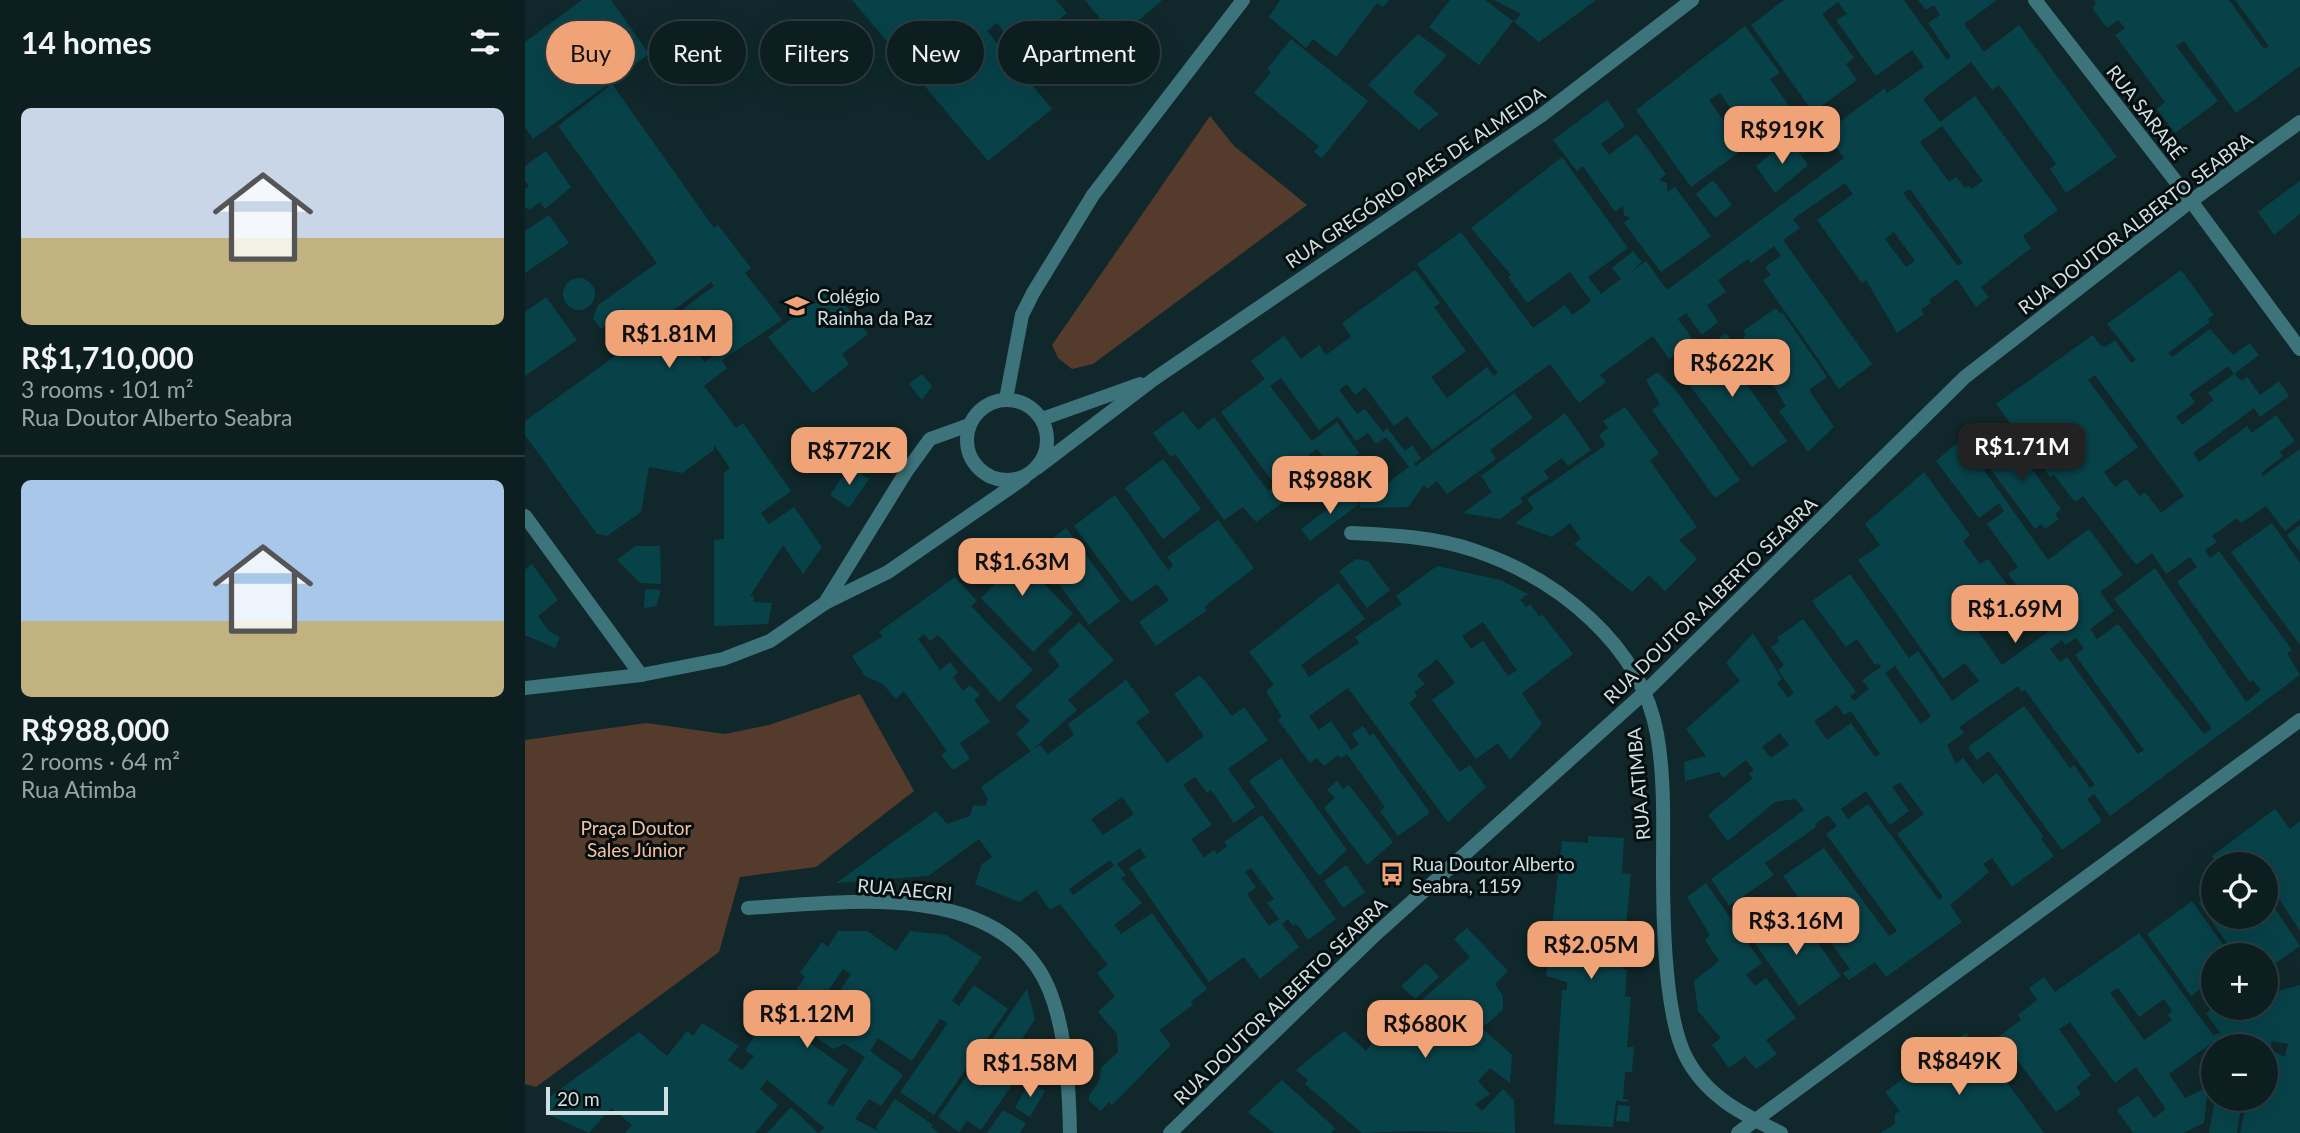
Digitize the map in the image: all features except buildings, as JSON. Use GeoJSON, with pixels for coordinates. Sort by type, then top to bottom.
{"type":"FeatureCollection","features":[{"type":"Feature","properties":{"kind":"street"},"geometry":{"type":"LineString","coordinates":[[1006,399],[1020,324],[1033,293],[1093,195],[1243,0]]}},
{"type":"Feature","properties":{"kind":"street","name":"RUA GREGÓRIO PAES DE ALMEIDA"},"geometry":{"type":"LineString","coordinates":[[1037,468],[1154,379],[1542,115],[1692,0]]}},
{"type":"Feature","properties":{"kind":"street","name":"RUA SARARÉ"},"geometry":{"type":"LineString","coordinates":[[2035,0],[2191,201],[2300,349]]}},
{"type":"Feature","properties":{"kind":"street","name":"RUA DOUTOR ALBERTO SEABRA"},"geometry":{"type":"LineString","coordinates":[[1170,1133],[1377,934],[1645,692],[1965,377],[2191,201],[2300,122]]}},
{"type":"Feature","properties":{"kind":"street","name":"RUA GREGÓRIO PAES DE ALMEIDA"},"geometry":{"type":"LineString","coordinates":[[1042,419],[1105,399],[1154,379]]}},
{"type":"Feature","properties":{"kind":"street"},"geometry":{"type":"LineString","coordinates":[[525,688],[641,675],[723,659],[770,641],[825,603],[888,572],[1024,478],[1037,468],[1046,453],[1048,436],[1042,419],[1033,408],[1020,401],[1006,399],[991,402],[978,411],[969,425],[966,441],[970,457],[979,469],[992,478],[1008,481],[1024,478]]}},
{"type":"Feature","properties":{"kind":"street"},"geometry":{"type":"LineString","coordinates":[[825,603],[892,493],[930,439],[969,425]]}},
{"type":"Feature","properties":{"kind":"street"},"geometry":{"type":"LineString","coordinates":[[525,516],[641,675]]}},
{"type":"Feature","properties":{"kind":"street","name":"RUA ATIMBA"},"geometry":{"type":"LineString","coordinates":[[1351,533],[1424,539],[1475,551],[1524,572],[1578,606],[1613,643],[1645,692],[1657,734],[1663,812],[1664,925],[1674,1018],[1684,1054],[1707,1089],[1755,1121],[1781,1133]]}},
{"type":"Feature","properties":{"kind":"street"},"geometry":{"type":"LineString","coordinates":[[1738,1133],[2300,720]]}},
{"type":"Feature","properties":{"kind":"street","name":"RUA AECRI"},"geometry":{"type":"LineString","coordinates":[[748,908],[840,903],[926,906],[958,912],[999,930],[1016,942],[1038,968],[1052,997],[1065,1061],[1070,1133]]}},
{"type":"Feature","properties":{"kind":"green space"},"geometry":{"type":"Polygon","coordinates":[[[1210,116],[1234,146],[1307,205],[1093,364],[1072,369],[1058,358],[1052,345],[1210,116]]]}},
{"type":"Feature","properties":{"kind":"green space","name":"Praça Doutor Sales Júnior"},"geometry":{"type":"Polygon","coordinates":[[[860,694],[914,791],[816,867],[740,877],[719,952],[536,1087],[525,1084],[525,740],[646,723],[725,734],[769,725],[860,694]]]}},
{"type":"Feature","properties":{"kind":"place","name":"Colégio Rainha da Paz"},"geometry":{"type":"Point","coordinates":[797,306]}},
{"type":"Feature","properties":{"kind":"place","name":"Rua Doutor Alberto Seabra, 1159"},"geometry":{"type":"Point","coordinates":[1392,874]}}]}
